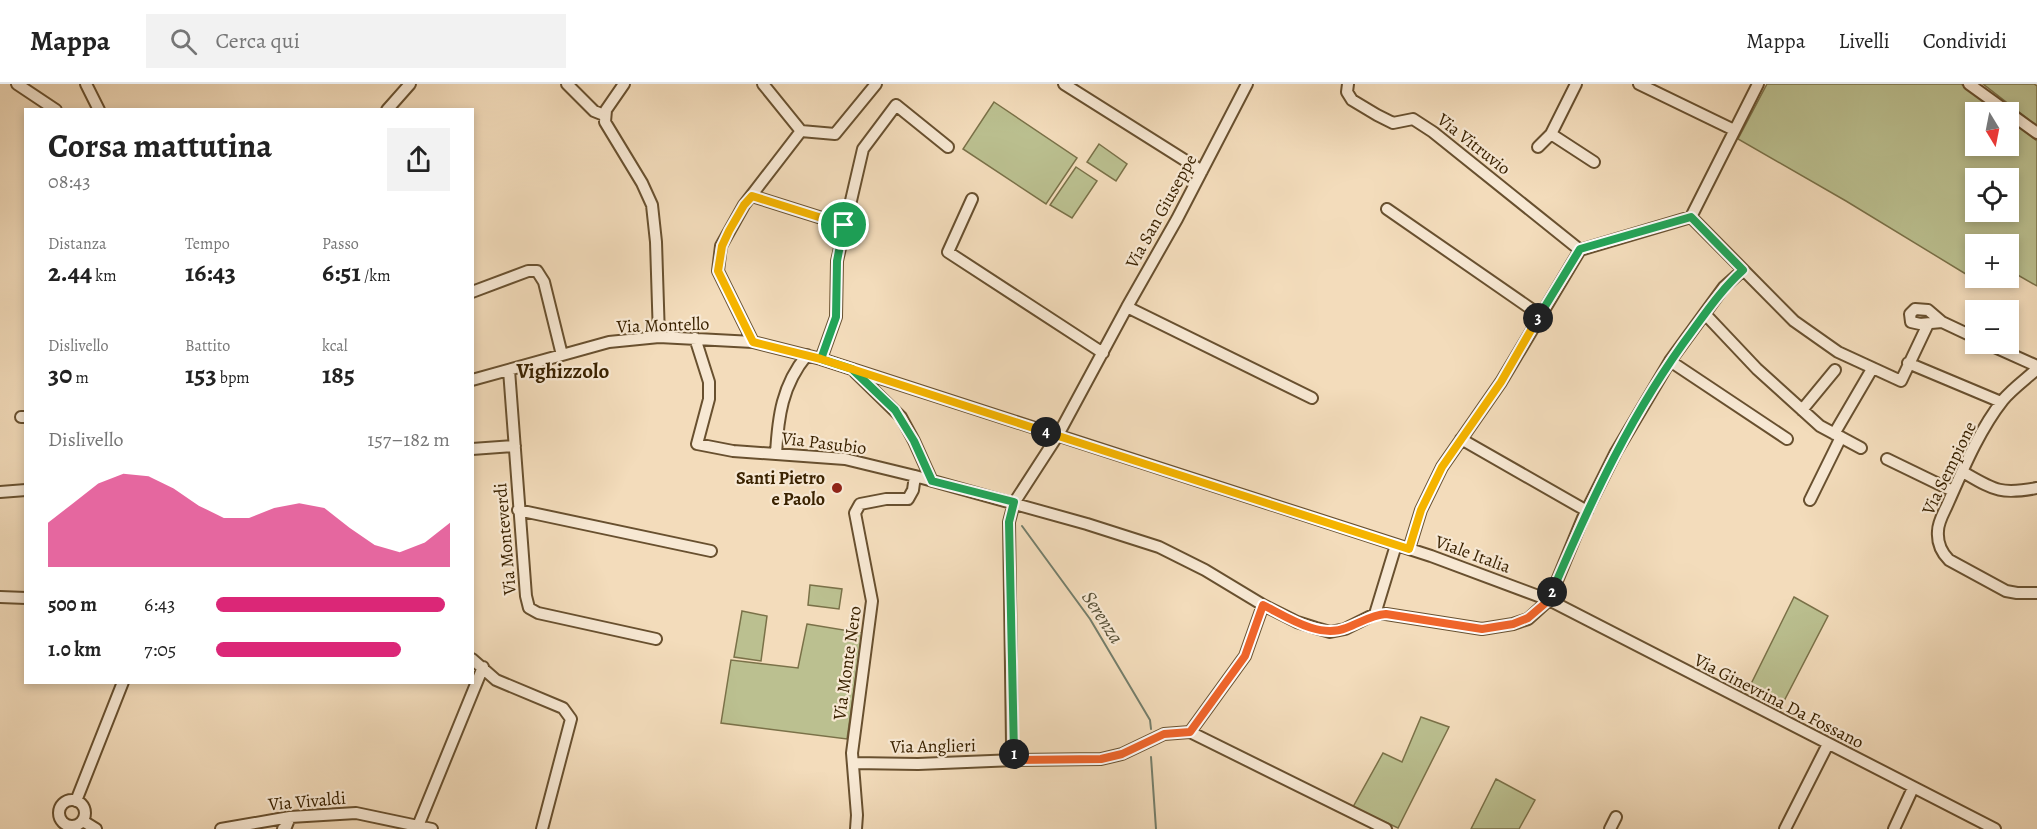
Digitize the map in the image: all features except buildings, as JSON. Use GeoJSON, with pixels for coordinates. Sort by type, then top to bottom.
{"type":"FeatureCollection","features":[{"type":"Feature","properties":{"kind":"street"},"geometry":{"type":"LineString","coordinates":[[17,84],[53,108]]}},
{"type":"Feature","properties":{"kind":"street"},"geometry":{"type":"LineString","coordinates":[[86,84],[98,108]]}},
{"type":"Feature","properties":{"kind":"street"},"geometry":{"type":"LineString","coordinates":[[389,108],[410,84]]}},
{"type":"Feature","properties":{"kind":"street"},"geometry":{"type":"LineString","coordinates":[[567,84],[594,111],[604,115]]}},
{"type":"Feature","properties":{"kind":"street"},"geometry":{"type":"LineString","coordinates":[[624,84],[613,97],[604,115],[607,128],[642,183],[652,205],[656,242],[659,337]]}},
{"type":"Feature","properties":{"kind":"street"},"geometry":{"type":"LineString","coordinates":[[763,84],[801,131],[835,134],[876,84]]}},
{"type":"Feature","properties":{"kind":"street"},"geometry":{"type":"LineString","coordinates":[[1064,84],[1202,171]]}},
{"type":"Feature","properties":{"kind":"street","name":"Via San Giuseppe"},"geometry":{"type":"LineString","coordinates":[[1014,502],[1058,435],[1177,219],[1247,84]]}},
{"type":"Feature","properties":{"kind":"street","name":"Via Vitruvio"},"geometry":{"type":"LineString","coordinates":[[1348,84],[1347,92],[1352,100],[1393,123],[1413,119],[1433,132],[1580,249]]}},
{"type":"Feature","properties":{"kind":"street"},"geometry":{"type":"LineString","coordinates":[[1538,147],[1551,134],[1576,84]]}},
{"type":"Feature","properties":{"kind":"street"},"geometry":{"type":"LineString","coordinates":[[1639,84],[1734,130]]}},
{"type":"Feature","properties":{"kind":"street"},"geometry":{"type":"LineString","coordinates":[[1409,549],[1421,510],[1442,467],[1501,382],[1580,249],[1691,217],[1758,84]]}},
{"type":"Feature","properties":{"kind":"street"},"geometry":{"type":"LineString","coordinates":[[1969,84],[2037,133]]}},
{"type":"Feature","properties":{"kind":"street"},"geometry":{"type":"LineString","coordinates":[[821,359],[836,317],[837,261],[863,149],[896,105],[948,147]]}},
{"type":"Feature","properties":{"kind":"street"},"geometry":{"type":"LineString","coordinates":[[753,342],[718,271],[722,246],[744,205],[801,131]]}},
{"type":"Feature","properties":{"kind":"street"},"geometry":{"type":"LineString","coordinates":[[1551,134],[1594,162]]}},
{"type":"Feature","properties":{"kind":"street"},"geometry":{"type":"LineString","coordinates":[[752,196],[844,225]]}},
{"type":"Feature","properties":{"kind":"street"},"geometry":{"type":"LineString","coordinates":[[972,199],[948,252],[1102,353]]}},
{"type":"Feature","properties":{"kind":"street"},"geometry":{"type":"LineString","coordinates":[[1387,209],[1540,315]]}},
{"type":"Feature","properties":{"kind":"street"},"geometry":{"type":"LineString","coordinates":[[1691,217],[1794,321],[1838,352],[1872,369],[1901,381],[1928,324]]}},
{"type":"Feature","properties":{"kind":"street"},"geometry":{"type":"LineString","coordinates":[[1396,545],[1375,614],[1482,629],[1513,624],[1528,618],[1549,600],[1587,511],[1616,452],[1670,361],[1724,287],[1743,270]]}},
{"type":"Feature","properties":{"kind":"street"},"geometry":{"type":"LineString","coordinates":[[474,291],[528,271],[537,271],[544,282],[562,355]]}},
{"type":"Feature","properties":{"kind":"street"},"geometry":{"type":"LineString","coordinates":[[1127,307],[1312,398]]}},
{"type":"Feature","properties":{"kind":"street"},"geometry":{"type":"LineString","coordinates":[[1942,322],[1928,324],[1911,322],[1910,314],[1915,309],[1928,310],[1942,322],[1965,333]]}},
{"type":"Feature","properties":{"kind":"street"},"geometry":{"type":"LineString","coordinates":[[1705,314],[1757,369],[1820,426],[1860,448]]}},
{"type":"Feature","properties":{"kind":"street","name":"Via Montello"},"geometry":{"type":"LineString","coordinates":[[474,379],[609,342],[659,337],[753,342],[852,369]]}},
{"type":"Feature","properties":{"kind":"street","name":"Via Pasubio"},"geometry":{"type":"LineString","coordinates":[[694,338],[709,382],[709,399],[697,444],[733,450],[845,459],[1014,502],[1159,548],[1205,570],[1263,605],[1297,622],[1330,632],[1345,629],[1375,614]]}},
{"type":"Feature","properties":{"kind":"street","name":"Via Sempione"},"geometry":{"type":"LineString","coordinates":[[2008,354],[2037,368],[2001,402],[1982,433],[1939,524],[1938,543],[1942,553],[1949,560],[2006,591],[2037,593]]}},
{"type":"Feature","properties":{"kind":"street"},"geometry":{"type":"LineString","coordinates":[[776,454],[777,423],[782,400],[798,366],[807,355]]}},
{"type":"Feature","properties":{"kind":"street"},"geometry":{"type":"LineString","coordinates":[[1670,361],[1786,439]]}},
{"type":"Feature","properties":{"kind":"street"},"geometry":{"type":"LineString","coordinates":[[1908,363],[2001,402]]}},
{"type":"Feature","properties":{"kind":"street"},"geometry":{"type":"LineString","coordinates":[[852,369],[875,389],[901,417],[932,481]]}},
{"type":"Feature","properties":{"kind":"street","name":"Viale Italia"},"geometry":{"type":"LineString","coordinates":[[852,369],[1409,549],[1549,600]]}},
{"type":"Feature","properties":{"kind":"street"},"geometry":{"type":"LineString","coordinates":[[1810,500],[1838,435],[1872,369]]}},
{"type":"Feature","properties":{"kind":"street","name":"Via Monteverdi"},"geometry":{"type":"LineString","coordinates":[[509,370],[518,510],[529,608],[538,613],[656,639]]}},
{"type":"Feature","properties":{"kind":"street"},"geometry":{"type":"LineString","coordinates":[[1803,410],[1835,370]]}},
{"type":"Feature","properties":{"kind":"street"},"geometry":{"type":"LineString","coordinates":[[1461,440],[1587,511]]}},
{"type":"Feature","properties":{"kind":"street"},"geometry":{"type":"LineString","coordinates":[[474,449],[515,446]]}},
{"type":"Feature","properties":{"kind":"street"},"geometry":{"type":"LineString","coordinates":[[1887,459],[1953,491]]}},
{"type":"Feature","properties":{"kind":"street"},"geometry":{"type":"LineString","coordinates":[[1963,472],[1993,489],[2016,492],[2037,488]]}},
{"type":"Feature","properties":{"kind":"street","name":"Via Monte Nero"},"geometry":{"type":"LineString","coordinates":[[856,829],[852,753],[872,601],[855,513],[860,504],[886,499],[908,499],[913,490],[915,476]]}},
{"type":"Feature","properties":{"kind":"street"},"geometry":{"type":"LineString","coordinates":[[0,492],[24,490]]}},
{"type":"Feature","properties":{"kind":"street"},"geometry":{"type":"LineString","coordinates":[[1014,502],[1009,522],[1014,760]]}},
{"type":"Feature","properties":{"kind":"street"},"geometry":{"type":"LineString","coordinates":[[518,510],[711,551]]}},
{"type":"Feature","properties":{"kind":"street"},"geometry":{"type":"LineString","coordinates":[[0,597],[24,598]]}},
{"type":"Feature","properties":{"kind":"street","name":"Via Ginevrina Da Fossano"},"geometry":{"type":"LineString","coordinates":[[1549,600],[1995,829]]}},
{"type":"Feature","properties":{"kind":"street"},"geometry":{"type":"LineString","coordinates":[[1263,605],[1245,656],[1190,732],[1386,829]]}},
{"type":"Feature","properties":{"kind":"street"},"geometry":{"type":"LineString","coordinates":[[474,661],[496,680],[562,708],[571,719],[542,829]]}},
{"type":"Feature","properties":{"kind":"street"},"geometry":{"type":"LineString","coordinates":[[418,826],[483,668]]}},
{"type":"Feature","properties":{"kind":"street"},"geometry":{"type":"LineString","coordinates":[[76,801],[122,684]]}},
{"type":"Feature","properties":{"kind":"street","name":"Via Anglieri"},"geometry":{"type":"LineString","coordinates":[[853,763],[918,764],[1101,759],[1122,754],[1164,734],[1190,732]]}},
{"type":"Feature","properties":{"kind":"street"},"geometry":{"type":"LineString","coordinates":[[1785,829],[1828,744]]}},
{"type":"Feature","properties":{"kind":"street"},"geometry":{"type":"LineString","coordinates":[[1894,829],[1913,788]]}},
{"type":"Feature","properties":{"kind":"street"},"geometry":{"type":"LineString","coordinates":[[66,801],[76,801],[84,808],[83,821],[77,826],[65,827],[59,817],[60,806],[66,801]]}},
{"type":"Feature","properties":{"kind":"street","name":"Via Vivaldi"},"geometry":{"type":"LineString","coordinates":[[221,829],[290,817],[356,813],[432,829]]}},
{"type":"Feature","properties":{"kind":"street"},"geometry":{"type":"LineString","coordinates":[[283,829],[290,817]]}},
{"type":"Feature","properties":{"kind":"street"},"geometry":{"type":"LineString","coordinates":[[1610,829],[1616,817]]}},
{"type":"Feature","properties":{"kind":"street"},"geometry":{"type":"LineString","coordinates":[[83,821],[96,829]]}},
{"type":"Feature","properties":{"kind":"green space"},"geometry":{"type":"Polygon","coordinates":[[[1767,84],[1961,84],[1985,102],[1965,102],[1965,156],[2019,156],[2019,127],[2037,141],[2037,286],[2019,276],[2019,234],[1965,234],[1965,274],[1738,139],[1767,84]]]}},
{"type":"Feature","properties":{"kind":"green space"},"geometry":{"type":"Polygon","coordinates":[[[1983,84],[2034,84],[2037,86],[2037,126],[2019,112],[2019,102],[2006,102],[1983,84]]]}},
{"type":"Feature","properties":{"kind":"green space"},"geometry":{"type":"Polygon","coordinates":[[[994,102],[1077,158],[1046,204],[963,149],[994,102]]]}},
{"type":"Feature","properties":{"kind":"green space"},"geometry":{"type":"Polygon","coordinates":[[[1099,144],[1127,164],[1116,181],[1087,162],[1099,144]]]}},
{"type":"Feature","properties":{"kind":"green space"},"geometry":{"type":"Polygon","coordinates":[[[1076,167],[1097,181],[1072,218],[1050,205],[1076,167]]]}},
{"type":"Feature","properties":{"kind":"green space"},"geometry":{"type":"Polygon","coordinates":[[[810,585],[842,589],[839,609],[808,605],[810,585]]]}},
{"type":"Feature","properties":{"kind":"green space"},"geometry":{"type":"Polygon","coordinates":[[[1794,597],[1828,616],[1784,701],[1751,684],[1794,597]]]}},
{"type":"Feature","properties":{"kind":"green space"},"geometry":{"type":"Polygon","coordinates":[[[742,611],[767,616],[761,661],[734,657],[742,611]]]}},
{"type":"Feature","properties":{"kind":"green space"},"geometry":{"type":"Polygon","coordinates":[[[807,624],[862,633],[847,739],[721,723],[731,660],[798,668],[807,624]]]}},
{"type":"Feature","properties":{"kind":"green space"},"geometry":{"type":"Polygon","coordinates":[[[1421,717],[1449,727],[1398,828],[1353,807],[1383,753],[1402,762],[1421,717]]]}},
{"type":"Feature","properties":{"kind":"green space"},"geometry":{"type":"Polygon","coordinates":[[[1496,779],[1535,800],[1519,829],[1471,829],[1496,779]]]}},
{"type":"Feature","properties":{"kind":"waterway","name":"Serenza"},"geometry":{"type":"LineString","coordinates":[[1022,526],[1090,619],[1150,720],[1151,729]]}},
{"type":"Feature","properties":{"kind":"waterway","name":"Serenza"},"geometry":{"type":"LineString","coordinates":[[1151,757],[1156,829]]}},
{"type":"Feature","properties":{"kind":"place","name":"Santi Pietro e Paolo"},"geometry":{"type":"Point","coordinates":[837,488]}},
{"type":"Feature","properties":{"kind":"district","name":"Vighizzolo"},"geometry":{"type":"Point","coordinates":[563,371]}},
{"type":"Feature","properties":{"kind":"route"},"geometry":{"type":"LineString","coordinates":[[844,225],[752,196],[744,205],[722,246],[718,271],[753,342],[821,359],[905,386],[1409,549],[1421,510],[1442,467],[1501,382],[1580,249],[1691,217],[1743,270],[1724,287],[1670,361],[1616,452],[1583,518],[1549,600],[1528,618],[1513,624],[1482,629],[1375,614],[1345,629],[1330,632],[1297,622],[1263,605],[1245,656],[1190,732],[1164,734],[1122,754],[1101,759],[1014,760],[1009,522],[1014,502],[932,481],[914,441],[895,410],[852,369],[821,359],[836,317],[837,261],[844,225]]}}]}
